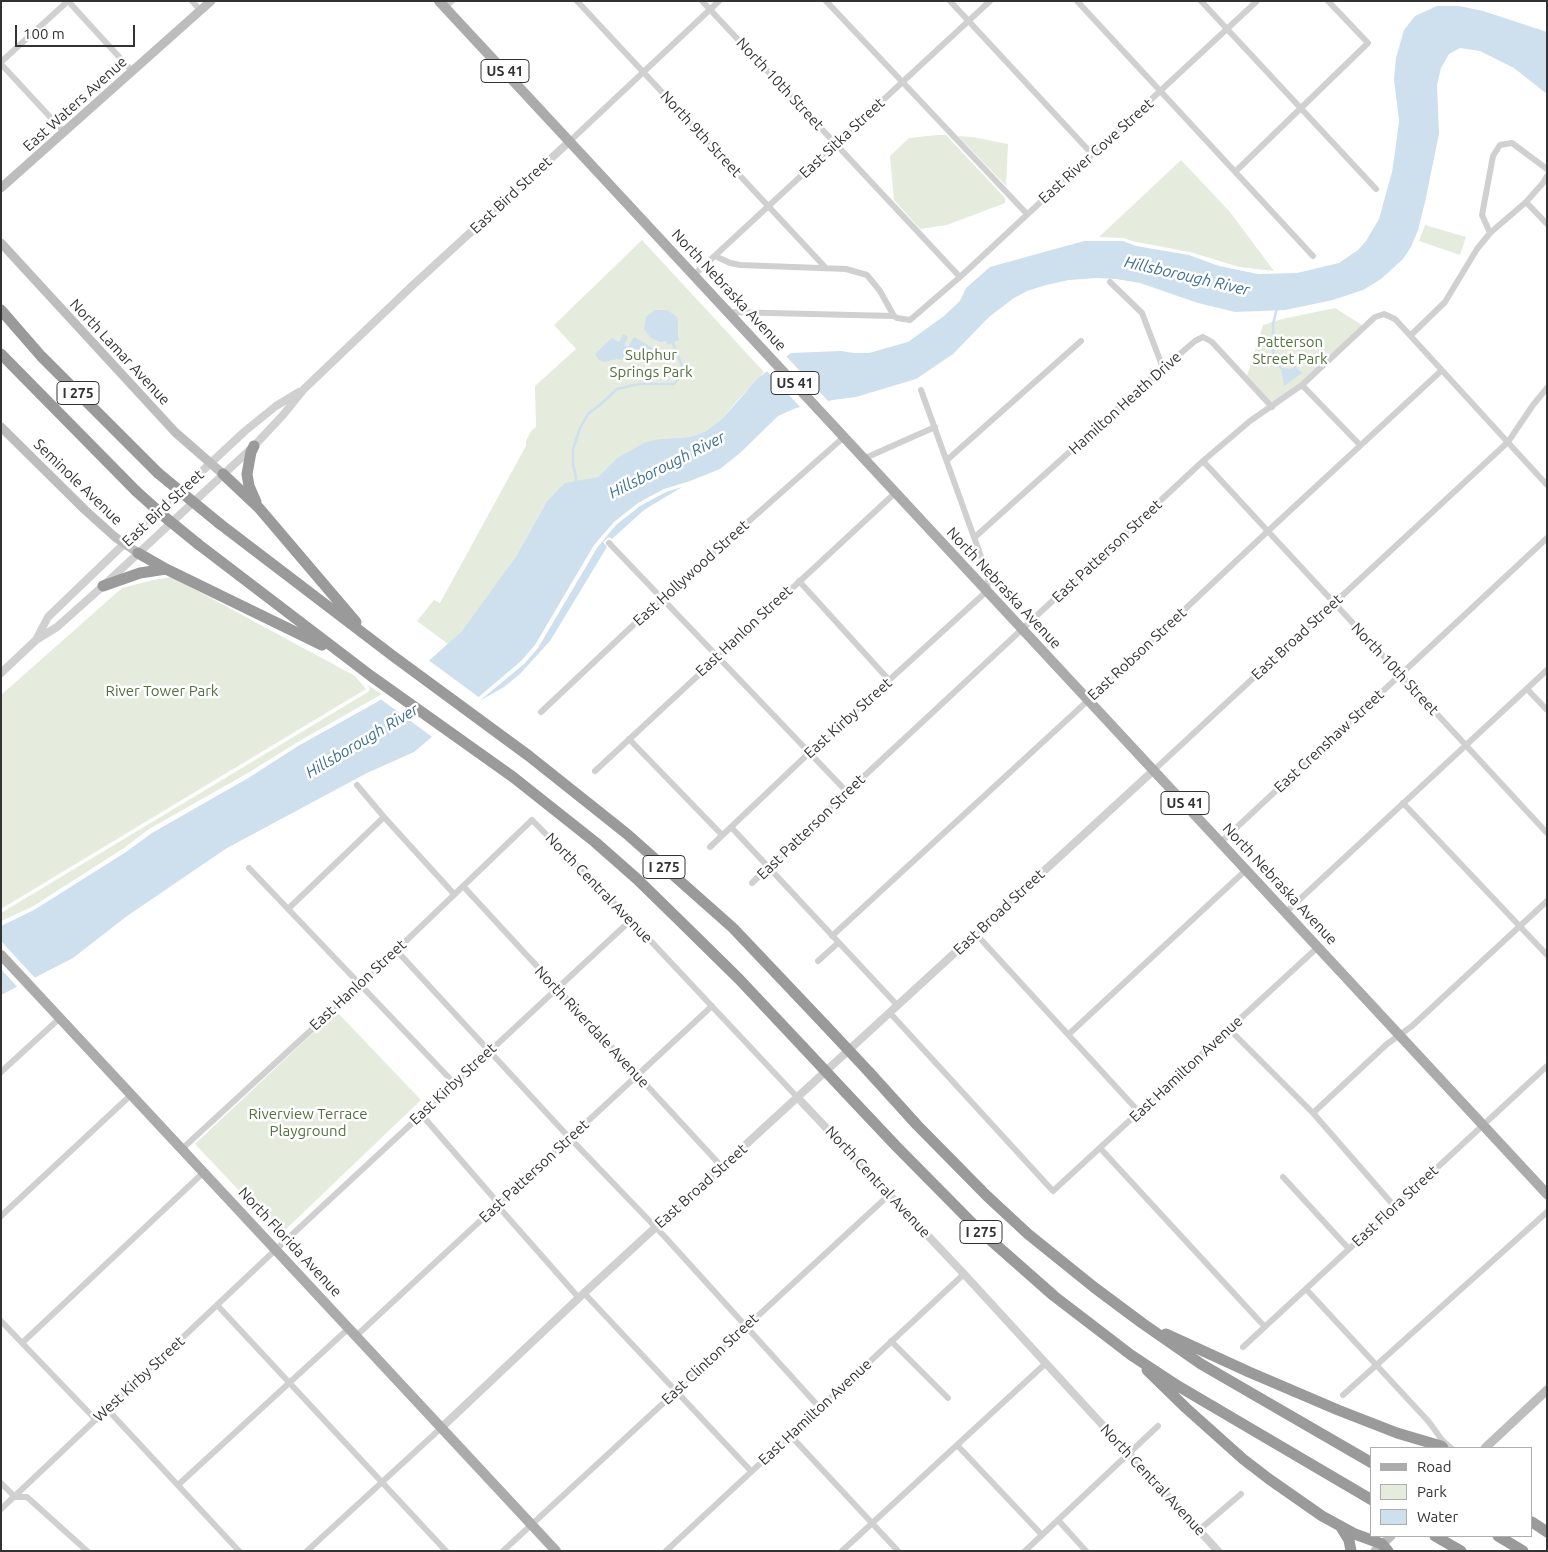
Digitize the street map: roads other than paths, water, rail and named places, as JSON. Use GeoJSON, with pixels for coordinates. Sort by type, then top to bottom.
{"type":"FeatureCollection","features":[{"type":"Feature","properties":{"kind":"highway","name":"I 275"},"geometry":{"type":"LineString","coordinates":[[1,310],[42,356],[158,473],[220,524],[573,790],[733,928],[923,1131],[1007,1215],[1095,1288],[1142,1324],[1201,1364],[1370,1462]]}},
{"type":"Feature","properties":{"kind":"highway","name":"I 275"},"geometry":{"type":"LineString","coordinates":[[1,354],[136,491],[166,518],[371,676],[513,777],[595,842],[637,879],[739,978],[902,1153],[978,1229],[1054,1296],[1132,1355],[1178,1386],[1367,1497]]}},
{"type":"Feature","properties":{"kind":"highway"},"geometry":{"type":"LineString","coordinates":[[254,446],[248,465],[248,480],[259,508]]}},
{"type":"Feature","properties":{"kind":"highway"},"geometry":{"type":"LineString","coordinates":[[223,474],[259,508],[370,638]]}},
{"type":"Feature","properties":{"kind":"highway"},"geometry":{"type":"LineString","coordinates":[[138,553],[166,569],[343,655]]}},
{"type":"Feature","properties":{"kind":"highway"},"geometry":{"type":"LineString","coordinates":[[103,586],[140,573],[166,569]]}},
{"type":"Feature","properties":{"kind":"highway"},"geometry":{"type":"LineString","coordinates":[[1142,1324],[1320,1402],[1397,1433],[1442,1447]]}},
{"type":"Feature","properties":{"kind":"highway"},"geometry":{"type":"LineString","coordinates":[[1132,1355],[1157,1382],[1243,1459],[1322,1516],[1382,1549]]}},
{"type":"Feature","properties":{"kind":"highway"},"geometry":{"type":"LineString","coordinates":[[1533,1523],[1547,1532]]}},
{"type":"Feature","properties":{"kind":"highway"},"geometry":{"type":"LineString","coordinates":[[1340,1526],[1349,1540],[1351,1551]]}},
{"type":"Feature","properties":{"kind":"highway"},"geometry":{"type":"LineString","coordinates":[[1500,1537],[1524,1551]]}},
{"type":"Feature","properties":{"kind":"highway"},"geometry":{"type":"LineString","coordinates":[[1438,1538],[1460,1551]]}},
{"type":"Feature","properties":{"kind":"main road","name":"East Waters Avenue"},"geometry":{"type":"LineString","coordinates":[[1,188],[211,1]]}},
{"type":"Feature","properties":{"kind":"main road","name":"North Nebraska Avenue"},"geometry":{"type":"LineString","coordinates":[[445,3],[894,493],[1089,700],[1547,1194]]}},
{"type":"Feature","properties":{"kind":"main road","name":"North Lamar Avenue"},"geometry":{"type":"LineString","coordinates":[[1,243],[175,432],[223,474]]}},
{"type":"Feature","properties":{"kind":"main road","name":"Seminole Avenue"},"geometry":{"type":"LineString","coordinates":[[1,427],[85,510],[124,544],[138,553]]}},
{"type":"Feature","properties":{"kind":"main road","name":"North Florida Avenue"},"geometry":{"type":"LineString","coordinates":[[1,955],[183,1148],[556,1551]]}},
{"type":"Feature","properties":{"kind":"main road"},"geometry":{"type":"LineString","coordinates":[[1485,1447],[1547,1390]]}},
{"type":"Feature","properties":{"kind":"main road"},"geometry":{"type":"LineString","coordinates":[[1382,1549],[1390,1537]]}},
{"type":"Feature","properties":{"kind":"street"},"geometry":{"type":"LineString","coordinates":[[64,132],[1,63],[68,1],[132,72]]}},
{"type":"Feature","properties":{"kind":"street"},"geometry":{"type":"LineString","coordinates":[[192,1],[201,11]]}},
{"type":"Feature","properties":{"kind":"street","name":"North 9th Street"},"geometry":{"type":"LineString","coordinates":[[577,1],[824,267]]}},
{"type":"Feature","properties":{"kind":"street","name":"North 10th Street"},"geometry":{"type":"LineString","coordinates":[[702,1],[960,277]]}},
{"type":"Feature","properties":{"kind":"street","name":"East Bird Street"},"geometry":{"type":"LineString","coordinates":[[1,673],[36,640],[57,627],[103,586],[254,446],[283,415],[304,388],[719,1]]}},
{"type":"Feature","properties":{"kind":"street"},"geometry":{"type":"LineString","coordinates":[[826,1],[1027,214]]}},
{"type":"Feature","properties":{"kind":"street"},"geometry":{"type":"LineString","coordinates":[[950,1],[1092,154]]}},
{"type":"Feature","properties":{"kind":"street","name":"East Sitka Street"},"geometry":{"type":"LineString","coordinates":[[694,275],[990,1]]}},
{"type":"Feature","properties":{"kind":"street"},"geometry":{"type":"LineString","coordinates":[[1077,1],[1313,256]]}},
{"type":"Feature","properties":{"kind":"street"},"geometry":{"type":"LineString","coordinates":[[1201,1],[1376,189]]}},
{"type":"Feature","properties":{"kind":"street","name":"East River Cove Street"},"geometry":{"type":"LineString","coordinates":[[894,316],[910,320],[960,277],[1257,1]]}},
{"type":"Feature","properties":{"kind":"street"},"geometry":{"type":"LineString","coordinates":[[1236,171],[1368,43],[1328,1]]}},
{"type":"Feature","properties":{"kind":"street"},"geometry":{"type":"LineString","coordinates":[[1490,233],[1482,215],[1493,156],[1500,145],[1512,143],[1547,169]]}},
{"type":"Feature","properties":{"kind":"street"},"geometry":{"type":"LineString","coordinates":[[1547,176],[1526,202],[1490,233],[1477,249],[1445,302],[1411,335],[1441,371],[1547,485]]}},
{"type":"Feature","properties":{"kind":"street"},"geometry":{"type":"LineString","coordinates":[[1526,202],[1547,224]]}},
{"type":"Feature","properties":{"kind":"street"},"geometry":{"type":"LineString","coordinates":[[715,256],[730,263],[740,265],[824,267],[846,269],[867,275],[880,291],[894,316]]}},
{"type":"Feature","properties":{"kind":"street"},"geometry":{"type":"LineString","coordinates":[[1110,282],[1142,313],[1163,368]]}},
{"type":"Feature","properties":{"kind":"street"},"geometry":{"type":"LineString","coordinates":[[728,312],[894,316]]}},
{"type":"Feature","properties":{"kind":"street","name":"East Patterson Street"},"geometry":{"type":"LineString","coordinates":[[752,883],[847,792],[1203,461],[1250,421],[1302,385],[1375,317],[1384,314],[1395,319],[1411,335]]}},
{"type":"Feature","properties":{"kind":"street","name":"Hamilton Heath Drive"},"geometry":{"type":"LineString","coordinates":[[975,537],[1163,368],[1195,341],[1203,337],[1212,342],[1272,407]]}},
{"type":"Feature","properties":{"kind":"street"},"geometry":{"type":"LineString","coordinates":[[947,460],[1081,341]]}},
{"type":"Feature","properties":{"kind":"street","name":"East Robson Street"},"geometry":{"type":"LineString","coordinates":[[832,936],[1089,700],[1441,371]]}},
{"type":"Feature","properties":{"kind":"street"},"geometry":{"type":"LineString","coordinates":[[1302,385],[1360,446]]}},
{"type":"Feature","properties":{"kind":"street","name":"East Bird Street"},"geometry":{"type":"LineString","coordinates":[[36,640],[48,617],[210,463],[276,406],[304,388]]}},
{"type":"Feature","properties":{"kind":"street","name":"East Broad Street"},"geometry":{"type":"LineString","coordinates":[[441,1428],[1508,442],[1547,388]]}},
{"type":"Feature","properties":{"kind":"street"},"geometry":{"type":"LineString","coordinates":[[921,390],[988,576],[987,591]]}},
{"type":"Feature","properties":{"kind":"street"},"geometry":{"type":"LineString","coordinates":[[864,459],[935,427]]}},
{"type":"Feature","properties":{"kind":"street","name":"East Hollywood Street"},"geometry":{"type":"LineString","coordinates":[[541,712],[662,598],[844,437]]}},
{"type":"Feature","properties":{"kind":"street","name":"North 10th Street"},"geometry":{"type":"LineString","coordinates":[[1203,461],[1547,833]]}},
{"type":"Feature","properties":{"kind":"street","name":"East Hanlon Street"},"geometry":{"type":"LineString","coordinates":[[595,771],[894,493]]}},
{"type":"Feature","properties":{"kind":"street","name":"East Crenshaw Street"},"geometry":{"type":"LineString","coordinates":[[1221,842],[1547,538]]}},
{"type":"Feature","properties":{"kind":"street"},"geometry":{"type":"LineString","coordinates":[[609,543],[847,792]]}},
{"type":"Feature","properties":{"kind":"street"},"geometry":{"type":"LineString","coordinates":[[799,581],[890,680]]}},
{"type":"Feature","properties":{"kind":"street","name":"East Kirby Street"},"geometry":{"type":"LineString","coordinates":[[710,847],[809,753],[987,591]]}},
{"type":"Feature","properties":{"kind":"street"},"geometry":{"type":"LineString","coordinates":[[1286,912],[1547,670]]}},
{"type":"Feature","properties":{"kind":"street"},"geometry":{"type":"LineString","coordinates":[[1527,689],[1547,710]]}},
{"type":"Feature","properties":{"kind":"street"},"geometry":{"type":"LineString","coordinates":[[629,739],[722,835]]}},
{"type":"Feature","properties":{"kind":"street"},"geometry":{"type":"LineString","coordinates":[[357,785],[384,818],[454,894]]}},
{"type":"Feature","properties":{"kind":"street"},"geometry":{"type":"LineString","coordinates":[[1403,803],[1547,955]]}},
{"type":"Feature","properties":{"kind":"street"},"geometry":{"type":"LineString","coordinates":[[288,909],[384,818]]}},
{"type":"Feature","properties":{"kind":"street","name":"East Hanlon Street"},"geometry":{"type":"LineString","coordinates":[[183,1148],[360,985],[532,820]]}},
{"type":"Feature","properties":{"kind":"street","name":"North Central Avenue"},"geometry":{"type":"LineString","coordinates":[[532,820],[631,920],[890,1194],[1218,1551]]}},
{"type":"Feature","properties":{"kind":"street"},"geometry":{"type":"LineString","coordinates":[[730,828],[898,1006]]}},
{"type":"Feature","properties":{"kind":"street"},"geometry":{"type":"LineString","coordinates":[[249,868],[454,1083]]}},
{"type":"Feature","properties":{"kind":"street"},"geometry":{"type":"LineString","coordinates":[[1069,1034],[1246,870]]}},
{"type":"Feature","properties":{"kind":"street","name":"North Riverdale Avenue"},"geometry":{"type":"LineString","coordinates":[[464,886],[722,1167]]}},
{"type":"Feature","properties":{"kind":"street"},"geometry":{"type":"LineString","coordinates":[[1313,1113],[1387,1044],[1412,1026],[1547,901]]}},
{"type":"Feature","properties":{"kind":"street","name":"East Kirby Street"},"geometry":{"type":"LineString","coordinates":[[276,1249],[631,920]]}},
{"type":"Feature","properties":{"kind":"street"},"geometry":{"type":"LineString","coordinates":[[976,934],[1139,1112]]}},
{"type":"Feature","properties":{"kind":"street"},"geometry":{"type":"LineString","coordinates":[[818,962],[838,943]]}},
{"type":"Feature","properties":{"kind":"street","name":"East Hamilton Avenue"},"geometry":{"type":"LineString","coordinates":[[890,1013],[1053,1191],[1318,947]]}},
{"type":"Feature","properties":{"kind":"street"},"geometry":{"type":"LineString","coordinates":[[396,950],[656,1228],[820,1408]]}},
{"type":"Feature","properties":{"kind":"street","name":"East Patterson Street"},"geometry":{"type":"LineString","coordinates":[[178,1485],[290,1382],[352,1332],[498,1205],[712,1006]]}},
{"type":"Feature","properties":{"kind":"street"},"geometry":{"type":"LineString","coordinates":[[1,1072],[60,1017]]}},
{"type":"Feature","properties":{"kind":"street"},"geometry":{"type":"LineString","coordinates":[[1229,1029],[1313,1113],[1395,1207]]}},
{"type":"Feature","properties":{"kind":"street","name":"East Flora Street"},"geometry":{"type":"LineString","coordinates":[[1243,1347],[1547,1066]]}},
{"type":"Feature","properties":{"kind":"street"},"geometry":{"type":"LineString","coordinates":[[1,1216],[132,1094]]}},
{"type":"Feature","properties":{"kind":"street"},"geometry":{"type":"LineString","coordinates":[[421,1114],[498,1205],[582,1296],[676,1391],[751,1471]]}},
{"type":"Feature","properties":{"kind":"street"},"geometry":{"type":"LineString","coordinates":[[1100,1148],[1265,1327]]}},
{"type":"Feature","properties":{"kind":"street"},"geometry":{"type":"LineString","coordinates":[[22,1343],[204,1172]]}},
{"type":"Feature","properties":{"kind":"street"},"geometry":{"type":"LineString","coordinates":[[1283,1177],[1350,1249]]}},
{"type":"Feature","properties":{"kind":"street","name":"East Clinton Street"},"geometry":{"type":"LineString","coordinates":[[503,1551],[890,1194]]}},
{"type":"Feature","properties":{"kind":"street"},"geometry":{"type":"LineString","coordinates":[[1343,1395],[1547,1212]]}},
{"type":"Feature","properties":{"kind":"street","name":"West Kirby Street"},"geometry":{"type":"LineString","coordinates":[[1,1509],[276,1249]]}},
{"type":"Feature","properties":{"kind":"street","name":"East Hamilton Avenue"},"geometry":{"type":"LineString","coordinates":[[666,1551],[964,1274]]}},
{"type":"Feature","properties":{"kind":"street"},"geometry":{"type":"LineString","coordinates":[[1306,1289],[1450,1447]]}},
{"type":"Feature","properties":{"kind":"street"},"geometry":{"type":"LineString","coordinates":[[217,1305],[446,1551]]}},
{"type":"Feature","properties":{"kind":"street"},"geometry":{"type":"LineString","coordinates":[[1,1321],[96,1420]]}},
{"type":"Feature","properties":{"kind":"street"},"geometry":{"type":"LineString","coordinates":[[892,1341],[948,1398]]}},
{"type":"Feature","properties":{"kind":"street"},"geometry":{"type":"LineString","coordinates":[[842,1551],[1046,1363]]}},
{"type":"Feature","properties":{"kind":"street"},"geometry":{"type":"LineString","coordinates":[[107,1410],[240,1551]]}},
{"type":"Feature","properties":{"kind":"street"},"geometry":{"type":"LineString","coordinates":[[1025,1551],[1158,1426]]}},
{"type":"Feature","properties":{"kind":"street"},"geometry":{"type":"LineString","coordinates":[[307,1551],[441,1428]]}},
{"type":"Feature","properties":{"kind":"street"},"geometry":{"type":"LineString","coordinates":[[790,1435],[898,1551]]}},
{"type":"Feature","properties":{"kind":"street"},"geometry":{"type":"LineString","coordinates":[[957,1445],[1042,1535]]}},
{"type":"Feature","properties":{"kind":"street"},"geometry":{"type":"LineString","coordinates":[[1,1483],[15,1497],[27,1497],[87,1551]]}},
{"type":"Feature","properties":{"kind":"street"},"geometry":{"type":"LineString","coordinates":[[1199,1530],[1241,1494]]}},
{"type":"Feature","properties":{"kind":"street"},"geometry":{"type":"LineString","coordinates":[[1058,1520],[1086,1551]]}},
{"type":"Feature","properties":{"kind":"water","name":"Hillsborough River"},"geometry":{"type":"Polygon","coordinates":[[[1437,6],[1459,6],[1483,11],[1547,32],[1547,94],[1514,68],[1480,51],[1460,48],[1449,54],[1441,68],[1437,85],[1439,134],[1418,230],[1411,247],[1403,259],[1381,279],[1363,290],[1333,300],[1285,310],[1235,312],[1198,303],[1140,283],[1116,279],[1069,280],[1046,285],[1027,291],[1014,298],[989,317],[953,354],[916,379],[856,397],[796,408],[778,416],[740,453],[720,469],[664,489],[638,503],[614,522],[594,545],[535,645],[521,661],[414,752],[367,773],[227,848],[127,916],[73,958],[1,995],[1,926],[34,910],[126,852],[152,833],[250,777],[298,746],[377,702],[403,684],[462,631],[515,558],[547,501],[565,483],[598,477],[617,458],[646,442],[690,437],[706,431],[723,418],[758,378],[791,353],[841,351],[869,353],[908,342],[944,316],[960,301],[966,288],[990,267],[1084,241],[1123,241],[1136,246],[1189,255],[1219,266],[1258,274],[1297,273],[1339,263],[1358,250],[1366,241],[1379,219],[1392,172],[1399,121],[1394,79],[1396,58],[1404,30],[1415,16],[1437,6]]]}},
{"type":"Feature","properties":{"kind":"water"},"geometry":{"type":"Polygon","coordinates":[[[655,310],[667,310],[676,316],[679,340],[668,345],[666,341],[660,342],[651,338],[644,329],[646,317],[655,310]]]}},
{"type":"Feature","properties":{"kind":"water"},"geometry":{"type":"Polygon","coordinates":[[[623,334],[628,337],[624,345],[628,347],[634,337],[658,351],[652,360],[638,352],[629,361],[617,359],[604,362],[599,360],[595,354],[612,338],[619,342],[623,334]]]}},
{"type":"Feature","properties":{"kind":"water"},"geometry":{"type":"Polygon","coordinates":[[[1295,366],[1302,373],[1284,386],[1281,368],[1292,369],[1295,366]]]}},
{"type":"Feature","properties":{"kind":"water"},"geometry":{"type":"Polygon","coordinates":[[[682,487],[644,510],[612,539],[609,537],[603,542],[607,547],[550,641],[520,674],[504,687],[483,699],[474,710],[471,708],[524,664],[538,648],[597,548],[616,525],[640,506],[666,492],[682,487]]]}},
{"type":"Feature","properties":{"kind":"waterway"},"geometry":{"type":"LineString","coordinates":[[1277,308],[1273,324],[1273,357],[1281,368]]}},
{"type":"Feature","properties":{"kind":"waterway"},"geometry":{"type":"LineString","coordinates":[[576,485],[573,449],[580,428],[588,414],[617,389],[639,384],[674,384],[680,377],[682,366],[673,343]]}},
{"type":"Feature","properties":{"kind":"park label","name":"Patterson Street Park"},"geometry":{"type":"Point","coordinates":[1290,350]}},
{"type":"Feature","properties":{"kind":"park label","name":"Sulphur Springs Park"},"geometry":{"type":"Point","coordinates":[651,364]}},
{"type":"Feature","properties":{"kind":"park label","name":"River Tower Park"},"geometry":{"type":"Point","coordinates":[162,691]}},
{"type":"Feature","properties":{"kind":"park label","name":"Riverview Terrace Playground"},"geometry":{"type":"Point","coordinates":[308,1122]}}]}
